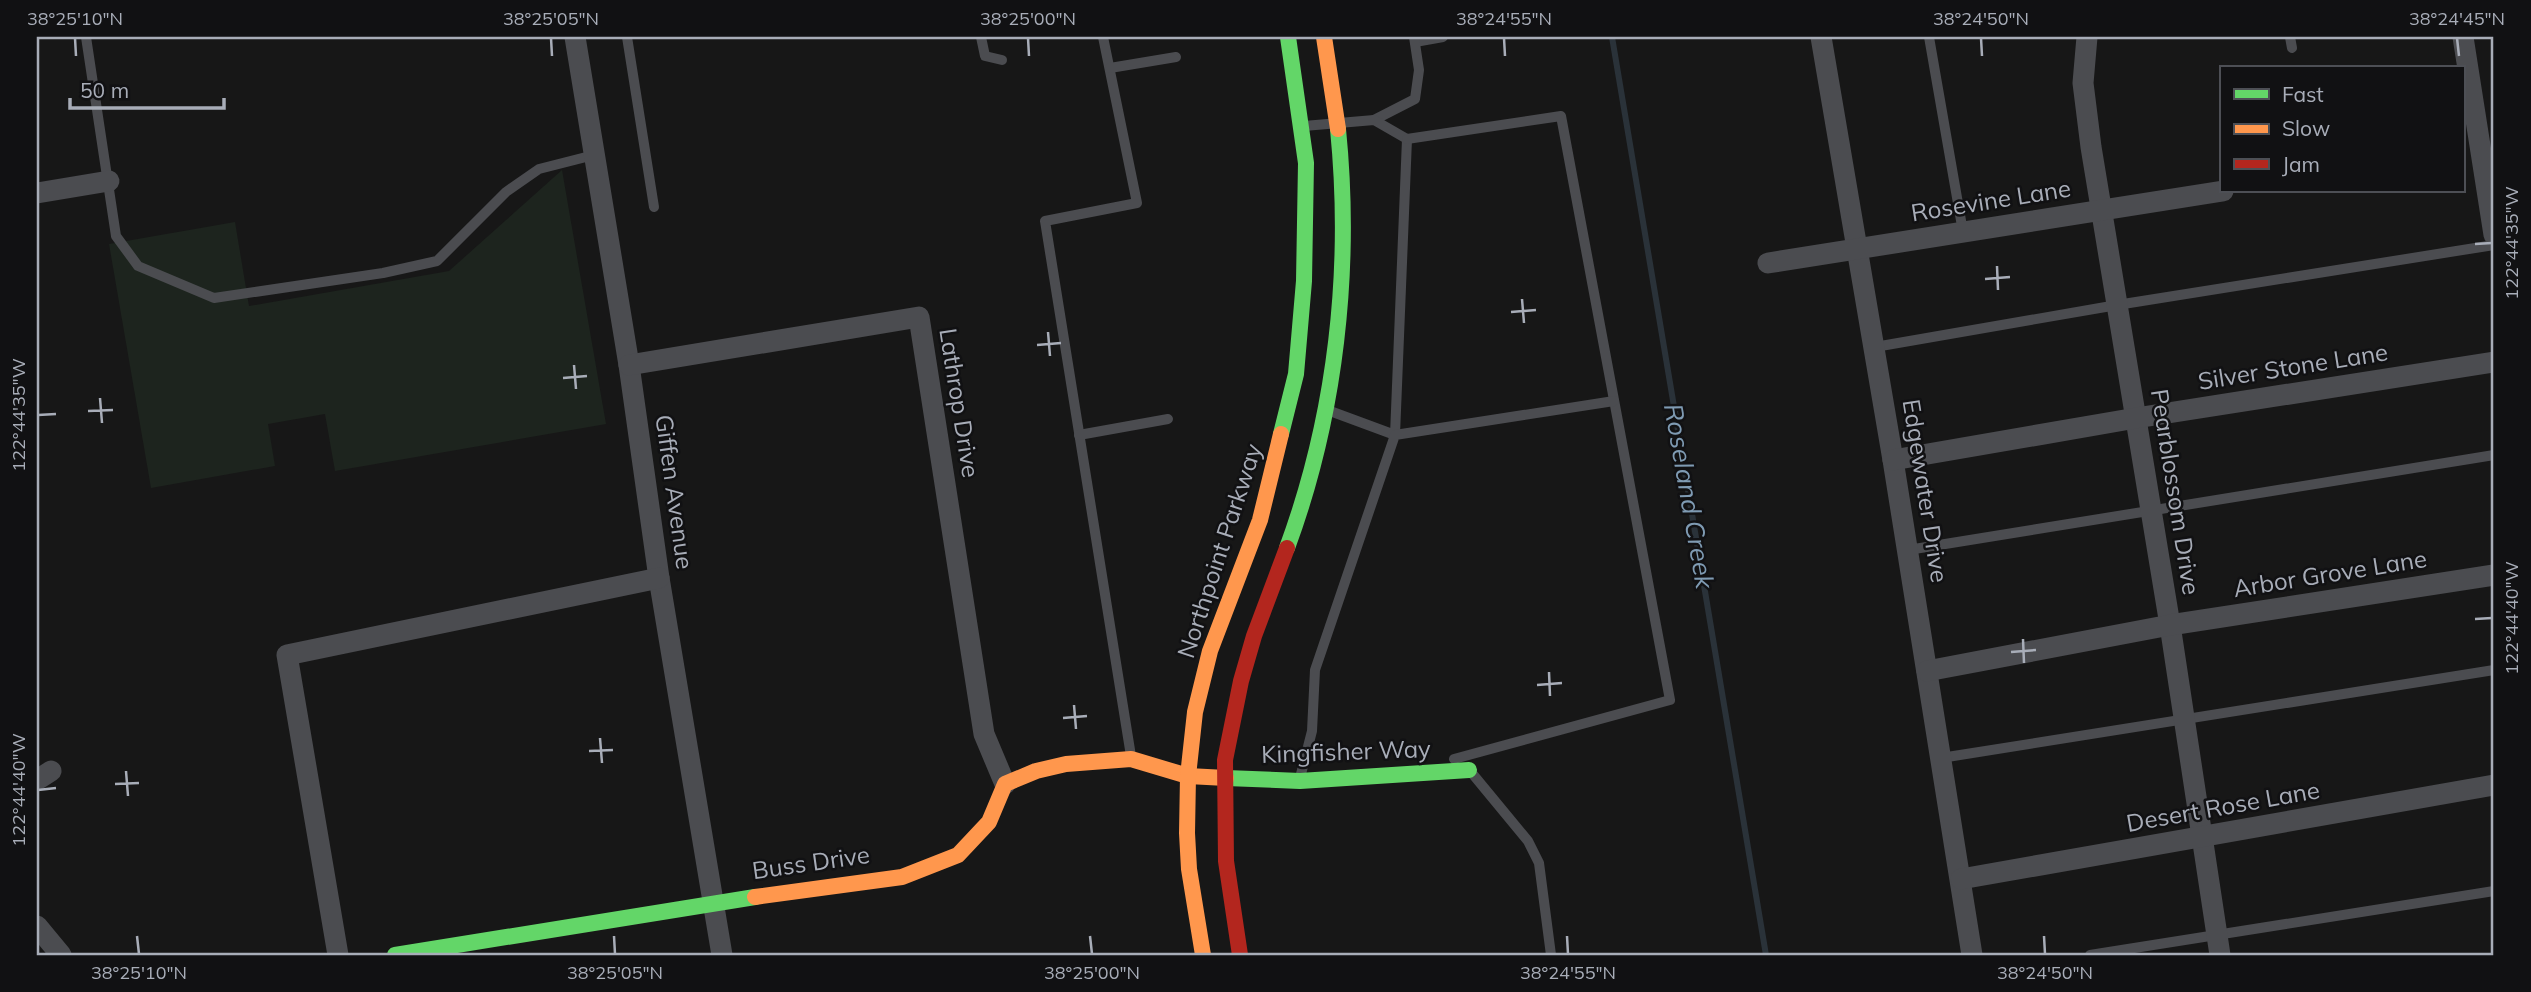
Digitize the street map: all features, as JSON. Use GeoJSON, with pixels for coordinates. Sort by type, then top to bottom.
{"type":"FeatureCollection","features":[{"type":"Feature","properties":{"kind":"street","name":"Giffen Avenue"},"geometry":{"type":"LineString","coordinates":[[575,37],[629,365],[659,578],[722,955]]}},
{"type":"Feature","properties":{"kind":"street","name":"Northpoint Parkway"},"geometry":{"type":"LineString","coordinates":[[1203,955],[1189,869],[1188,776],[1195,712],[1210,651],[1260,520],[1296,374],[1304,281],[1306,163],[1288,37]]}},
{"type":"Feature","properties":{"kind":"street"},"geometry":{"type":"LineString","coordinates":[[1240,955],[1226,861],[1225,760],[1241,681],[1254,636],[1295,526],[1327,410],[1340,302],[1343,181],[1325,37]]}},
{"type":"Feature","properties":{"kind":"street","name":"Edgewater Drive"},"geometry":{"type":"LineString","coordinates":[[1821,37],[1875,347],[1972,955]]}},
{"type":"Feature","properties":{"kind":"street","name":"Pearblossom Drive"},"geometry":{"type":"LineString","coordinates":[[2087,37],[2083,83],[2101,210],[2170,625],[2218,945]]}},
{"type":"Feature","properties":{"kind":"street"},"geometry":{"type":"LineString","coordinates":[[2463,37],[2472,152],[2494,235]]}},
{"type":"Feature","properties":{"kind":"street"},"geometry":{"type":"LineString","coordinates":[[37,193],[109,181]]}},
{"type":"Feature","properties":{"kind":"street","name":"Rosevine Lane"},"geometry":{"type":"LineString","coordinates":[[1768,263],[2220,191]]}},
{"type":"Feature","properties":{"kind":"street","name":"Lathrop Drive"},"geometry":{"type":"LineString","coordinates":[[629,365],[919,317],[984,734],[1005,783]]}},
{"type":"Feature","properties":{"kind":"street","name":"Silver Stone Lane"},"geometry":{"type":"LineString","coordinates":[[1893,460],[2136,418],[2494,362]]}},
{"type":"Feature","properties":{"kind":"street","name":"Arbor Grove Lane"},"geometry":{"type":"LineString","coordinates":[[1927,671],[2170,625],[2494,575]]}},
{"type":"Feature","properties":{"kind":"street"},"geometry":{"type":"LineString","coordinates":[[338,955],[287,655],[659,578]]}},
{"type":"Feature","properties":{"kind":"street"},"geometry":{"type":"LineString","coordinates":[[1005,783],[1036,771],[1066,764],[1131,759],[1188,776]]}},
{"type":"Feature","properties":{"kind":"street","name":"Kingfisher Way"},"geometry":{"type":"LineString","coordinates":[[1188,776],[1300,781],[1469,770]]}},
{"type":"Feature","properties":{"kind":"street","name":"Buss Drive"},"geometry":{"type":"LineString","coordinates":[[395,955],[714,902],[902,877],[958,855],[989,822],[1005,783]]}},
{"type":"Feature","properties":{"kind":"street","name":"Desert Rose Lane"},"geometry":{"type":"LineString","coordinates":[[1961,879],[2494,785]]}},
{"type":"Feature","properties":{"kind":"street"},"geometry":{"type":"LineString","coordinates":[[37,926],[61,955]]}},
{"type":"Feature","properties":{"kind":"lane"},"geometry":{"type":"LineString","coordinates":[[86,37],[116,236],[138,266],[214,298],[370,275],[437,261],[506,192],[539,169],[594,155]]}},
{"type":"Feature","properties":{"kind":"lane"},"geometry":{"type":"LineString","coordinates":[[627,37],[654,207]]}},
{"type":"Feature","properties":{"kind":"lane"},"geometry":{"type":"LineString","coordinates":[[981,37],[985,56],[1002,60]]}},
{"type":"Feature","properties":{"kind":"lane"},"geometry":{"type":"LineString","coordinates":[[1103,37],[1137,203],[1045,221],[1131,759]]}},
{"type":"Feature","properties":{"kind":"lane"},"geometry":{"type":"LineString","coordinates":[[1301,126],[1374,120],[1415,99],[1419,70],[1414,39],[1443,37]]}},
{"type":"Feature","properties":{"kind":"lane"},"geometry":{"type":"LineString","coordinates":[[1929,37],[1963,232]]}},
{"type":"Feature","properties":{"kind":"lane"},"geometry":{"type":"LineString","coordinates":[[1110,68],[1176,57]]}},
{"type":"Feature","properties":{"kind":"lane"},"geometry":{"type":"LineString","coordinates":[[1374,120],[1407,139],[1561,116],[1671,700],[1402,773]]}},
{"type":"Feature","properties":{"kind":"lane"},"geometry":{"type":"LineString","coordinates":[[1300,781],[1312,731],[1315,670],[1395,435],[1407,139]]}},
{"type":"Feature","properties":{"kind":"lane"},"geometry":{"type":"LineString","coordinates":[[1875,347],[2494,245]]}},
{"type":"Feature","properties":{"kind":"lane"},"geometry":{"type":"LineString","coordinates":[[1327,410],[1395,435],[1614,401]]}},
{"type":"Feature","properties":{"kind":"lane"},"geometry":{"type":"LineString","coordinates":[[1079,435],[1168,419]]}},
{"type":"Feature","properties":{"kind":"lane"},"geometry":{"type":"LineString","coordinates":[[1908,550],[2494,455]]}},
{"type":"Feature","properties":{"kind":"lane"},"geometry":{"type":"LineString","coordinates":[[1941,758],[2494,670]]}},
{"type":"Feature","properties":{"kind":"lane"},"geometry":{"type":"LineString","coordinates":[[1469,770],[1528,841],[1538,863],[1551,955]]}},
{"type":"Feature","properties":{"kind":"lane"},"geometry":{"type":"LineString","coordinates":[[2091,955],[2218,945],[2494,891]]}},
{"type":"Feature","properties":{"kind":"shaded area"},"geometry":{"type":"Polygon","coordinates":[[[562,170],[606,424],[335,471],[325,414],[268,424],[275,466],[151,488],[109,244],[235,222],[249,306],[449,271],[562,170]]]}},
{"type":"Feature","properties":{"kind":"waterway","name":"Roseland Creek"},"geometry":{"type":"LineString","coordinates":[[1612,37],[1766,955]]}},
{"type":"Feature","properties":{"kind":"traffic: fast"},"geometry":{"type":"LineString","coordinates":[[1281,434],[1296,374],[1304,281],[1306,163],[1288,37]]}},
{"type":"Feature","properties":{"kind":"traffic: fast"},"geometry":{"type":"LineString","coordinates":[[1287,548],[1318,446],[1336,342],[1343,235],[1338,129]]}},
{"type":"Feature","properties":{"kind":"traffic: fast"},"geometry":{"type":"LineString","coordinates":[[1226,778],[1300,781],[1469,770]]}},
{"type":"Feature","properties":{"kind":"traffic: fast"},"geometry":{"type":"LineString","coordinates":[[395,955],[755,897]]}},
{"type":"Feature","properties":{"kind":"traffic: slow"},"geometry":{"type":"LineString","coordinates":[[1324,37],[1338,129]]}},
{"type":"Feature","properties":{"kind":"traffic: slow"},"geometry":{"type":"LineString","coordinates":[[1203,955],[1189,869],[1187,833],[1188,776],[1195,712],[1210,651],[1260,520],[1281,434]]}},
{"type":"Feature","properties":{"kind":"traffic: slow"},"geometry":{"type":"LineString","coordinates":[[755,897],[902,877],[958,855],[989,822],[1005,784],[1036,771],[1066,764],[1131,759],[1188,776],[1226,778]]}},
{"type":"Feature","properties":{"kind":"traffic: jam"},"geometry":{"type":"LineString","coordinates":[[1240,955],[1226,861],[1225,760],[1241,681],[1254,636],[1287,548]]}}]}
